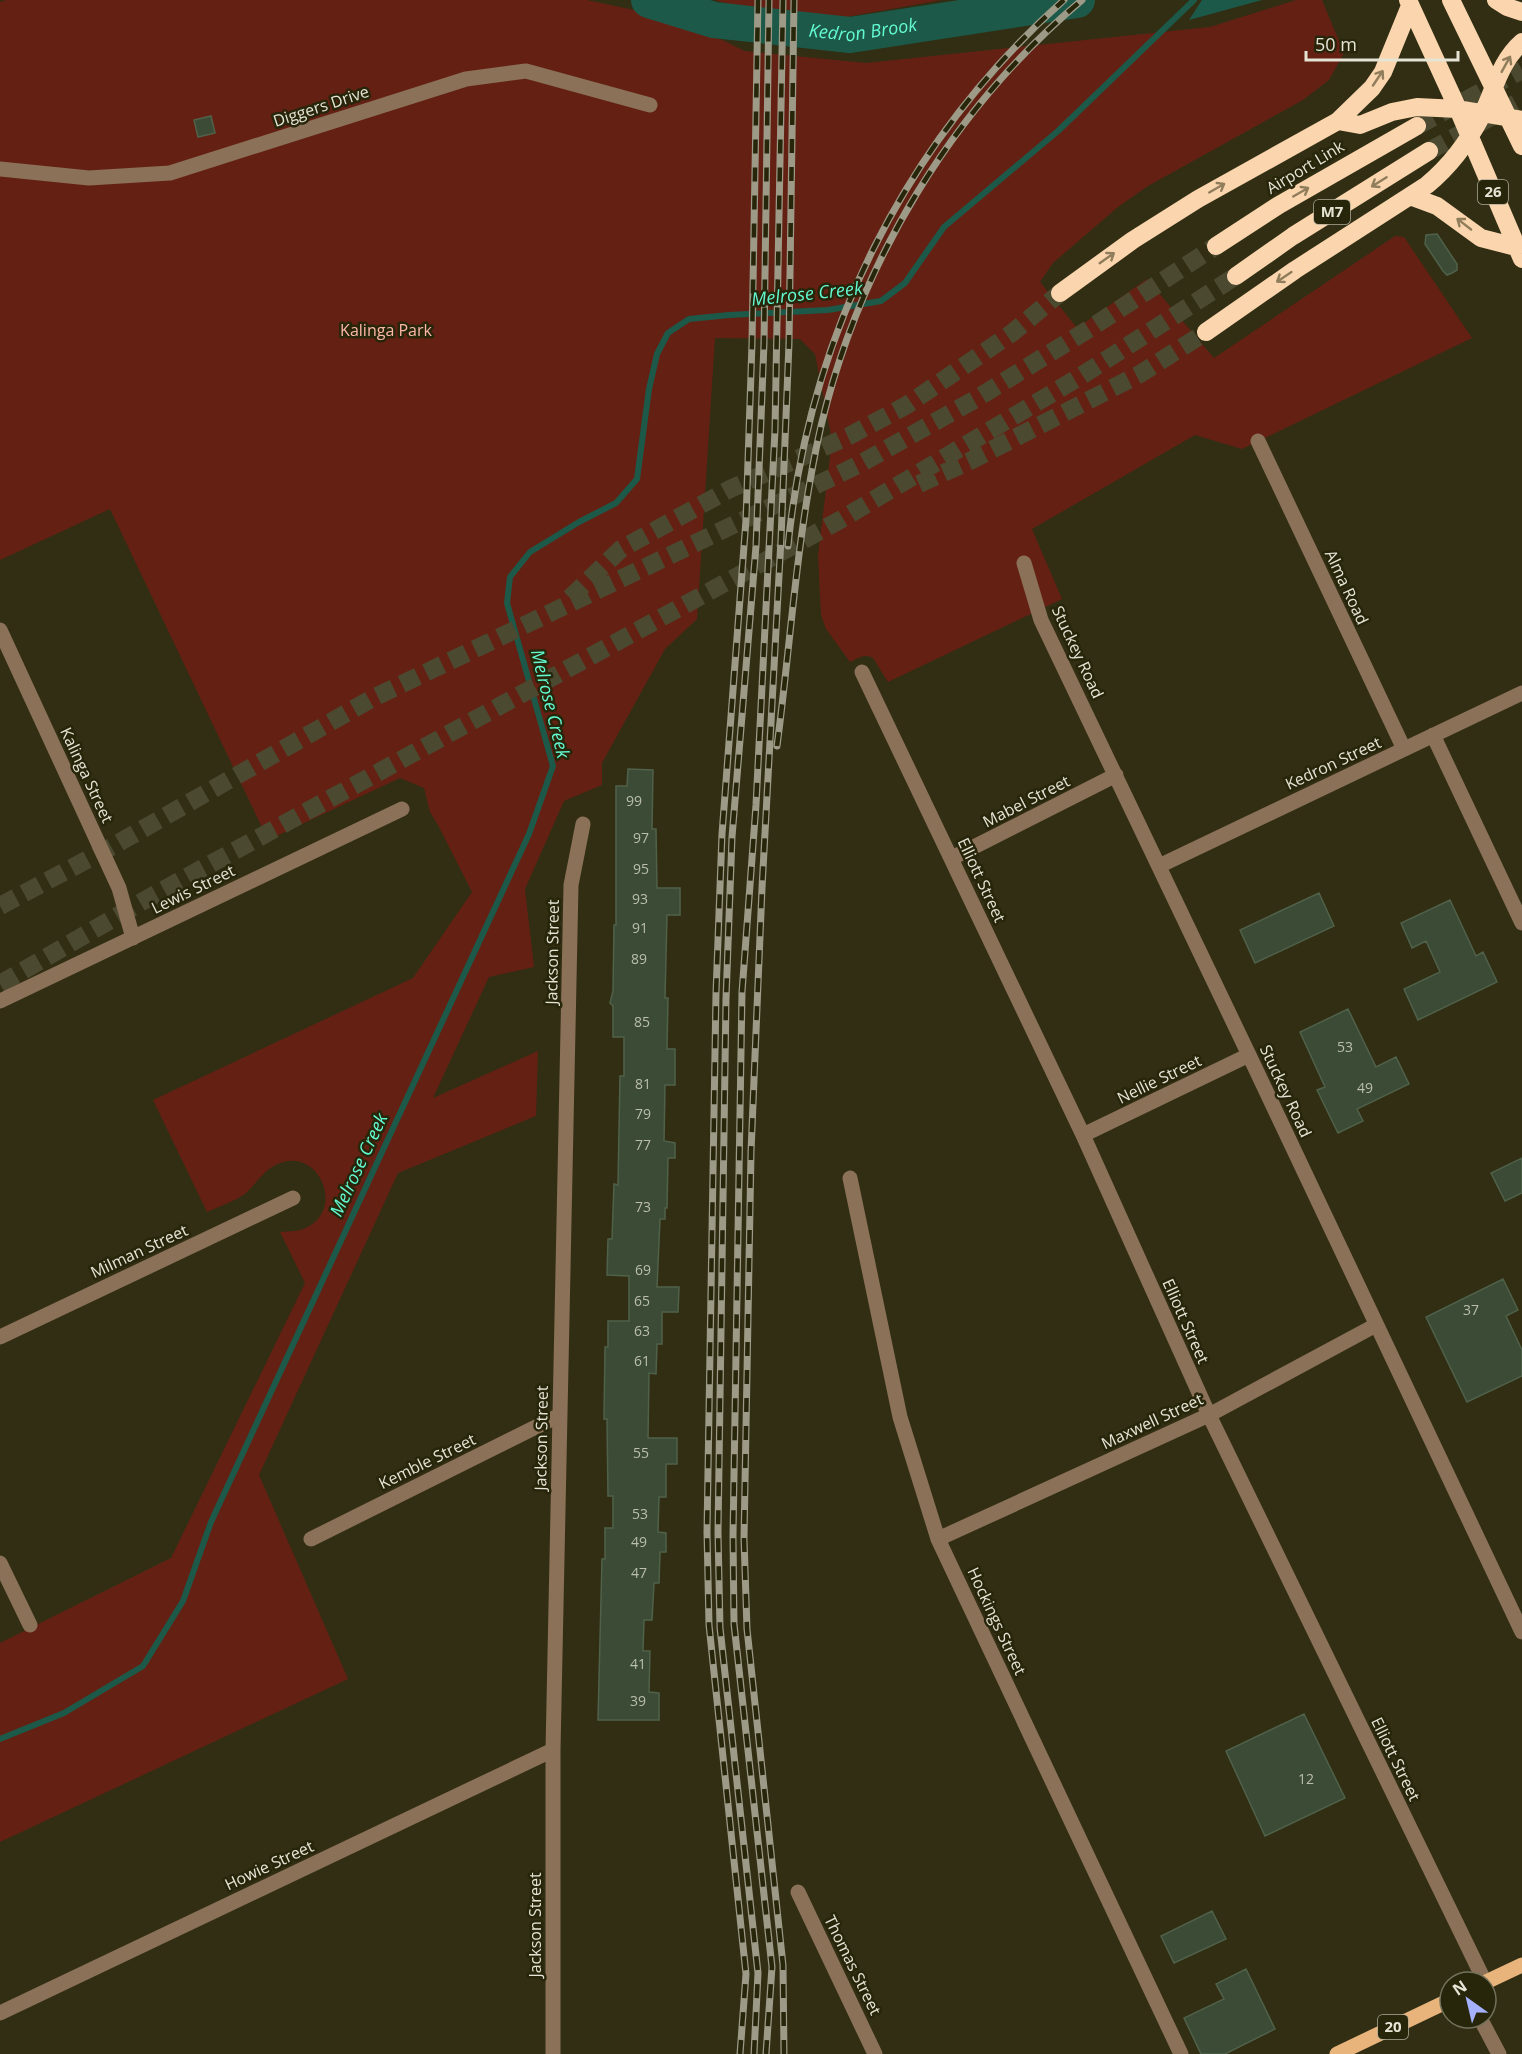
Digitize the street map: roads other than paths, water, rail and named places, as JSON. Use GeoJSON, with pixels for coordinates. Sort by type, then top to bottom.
{"type":"FeatureCollection","features":[{"type":"Feature","properties":{"kind":"highway"},"geometry":{"type":"LineString","coordinates":[[1451,0],[1492,88],[1516,120],[1522,146]]}},
{"type":"Feature","properties":{"kind":"highway"},"geometry":{"type":"LineString","coordinates":[[1496,0],[1522,12]]}},
{"type":"Feature","properties":{"kind":"highway"},"geometry":{"type":"LineString","coordinates":[[1060,293],[1133,240],[1198,199],[1338,121],[1372,88],[1383,72],[1409,3]]}},
{"type":"Feature","properties":{"kind":"highway","name":"26"},"geometry":{"type":"LineString","coordinates":[[1409,3],[1458,109],[1519,253]]}},
{"type":"Feature","properties":{"kind":"highway"},"geometry":{"type":"LineString","coordinates":[[1206,332],[1314,257],[1410,196],[1446,168],[1482,114],[1492,88],[1509,57],[1522,42]]}},
{"type":"Feature","properties":{"kind":"highway"},"geometry":{"type":"LineString","coordinates":[[1338,121],[1360,126],[1406,108],[1458,109],[1516,120]]}},
{"type":"Feature","properties":{"kind":"highway","name":"Airport Link"},"geometry":{"type":"LineString","coordinates":[[1216,246],[1279,205],[1417,126]]}},
{"type":"Feature","properties":{"kind":"highway","name":"M7"},"geometry":{"type":"LineString","coordinates":[[1236,276],[1293,236],[1429,152]]}},
{"type":"Feature","properties":{"kind":"highway"},"geometry":{"type":"LineString","coordinates":[[1410,196],[1437,206],[1481,238],[1519,253]]}},
{"type":"Feature","properties":{"kind":"main road"},"geometry":{"type":"LineString","coordinates":[[1498,1976],[1522,1965]]}},
{"type":"Feature","properties":{"kind":"main road","name":"20"},"geometry":{"type":"LineString","coordinates":[[1337,2054],[1438,2006]]}},
{"type":"Feature","properties":{"kind":"street","name":"Diggers Drive"},"geometry":{"type":"LineString","coordinates":[[0,169],[89,178],[170,173],[466,79],[526,71],[650,105]]}},
{"type":"Feature","properties":{"kind":"street","name":"Alma Road"},"geometry":{"type":"LineString","coordinates":[[1258,441],[1404,749]]}},
{"type":"Feature","properties":{"kind":"street","name":"Stuckey Road"},"geometry":{"type":"LineString","coordinates":[[1024,563],[1041,620],[1250,1055],[1522,1632]]}},
{"type":"Feature","properties":{"kind":"street","name":"Kalinga Street"},"geometry":{"type":"LineString","coordinates":[[0,630],[6,660],[119,888],[133,938]]}},
{"type":"Feature","properties":{"kind":"street","name":"Elliott Street"},"geometry":{"type":"LineString","coordinates":[[862,672],[1083,1135],[1209,1415],[1479,1970]]}},
{"type":"Feature","properties":{"kind":"street","name":"Kedron Street"},"geometry":{"type":"LineString","coordinates":[[1159,866],[1522,693]]}},
{"type":"Feature","properties":{"kind":"street"},"geometry":{"type":"LineString","coordinates":[[1433,735],[1522,923]]}},
{"type":"Feature","properties":{"kind":"street","name":"Mabel Street"},"geometry":{"type":"LineString","coordinates":[[952,858],[1116,775]]}},
{"type":"Feature","properties":{"kind":"street","name":"Lewis Street"},"geometry":{"type":"LineString","coordinates":[[0,1001],[402,809]]}},
{"type":"Feature","properties":{"kind":"street","name":"Jackson Street"},"geometry":{"type":"LineString","coordinates":[[553,2054],[553,1750],[572,885],[583,824]]}},
{"type":"Feature","properties":{"kind":"street","name":"Nellie Street"},"geometry":{"type":"LineString","coordinates":[[1083,1135],[1250,1055]]}},
{"type":"Feature","properties":{"kind":"street","name":"Hockings Street"},"geometry":{"type":"LineString","coordinates":[[850,1178],[900,1417],[938,1539],[1181,2054]]}},
{"type":"Feature","properties":{"kind":"street","name":"Milman Street"},"geometry":{"type":"LineString","coordinates":[[0,1337],[293,1198]]}},
{"type":"Feature","properties":{"kind":"street","name":"Maxwell Street"},"geometry":{"type":"LineString","coordinates":[[938,1539],[1209,1415],[1376,1325]]}},
{"type":"Feature","properties":{"kind":"street","name":"Kemble Street"},"geometry":{"type":"LineString","coordinates":[[311,1539],[560,1415]]}},
{"type":"Feature","properties":{"kind":"street"},"geometry":{"type":"LineString","coordinates":[[0,1563],[30,1626]]}},
{"type":"Feature","properties":{"kind":"street","name":"Howie Street"},"geometry":{"type":"LineString","coordinates":[[0,2013],[553,1750]]}},
{"type":"Feature","properties":{"kind":"street","name":"Thomas Street"},"geometry":{"type":"LineString","coordinates":[[798,1892],[875,2054]]}},
{"type":"Feature","properties":{"kind":"street"},"geometry":{"type":"LineString","coordinates":[[1486,2030],[1499,2054]]}},
{"type":"Feature","properties":{"kind":"water"},"geometry":{"type":"Polygon","coordinates":[[[1202,0],[1262,0],[1189,20],[1202,0]]]}},
{"type":"Feature","properties":{"kind":"waterway","name":"Kedron Brook"},"geometry":{"type":"LineString","coordinates":[[649,0],[714,20],[850,35],[1077,0]]}},
{"type":"Feature","properties":{"kind":"waterway","name":"Melrose Creek"},"geometry":{"type":"LineString","coordinates":[[0,1739],[64,1713],[143,1666],[183,1601],[211,1522],[529,834],[553,766],[507,603],[510,577],[530,552],[579,522],[616,503],[637,479],[649,389],[657,354],[668,333],[689,319],[828,310],[881,301],[905,283],[944,227],[1058,131],[1194,0]]}},
{"type":"Feature","properties":{"kind":"tunnel"},"geometry":{"type":"LineString","coordinates":[[1417,126],[1522,70]]}},
{"type":"Feature","properties":{"kind":"tunnel"},"geometry":{"type":"LineString","coordinates":[[1429,151],[1522,100]]}},
{"type":"Feature","properties":{"kind":"tunnel"},"geometry":{"type":"LineString","coordinates":[[0,906],[113,846],[373,698],[858,465],[974,400],[1089,329],[1216,246]]}},
{"type":"Feature","properties":{"kind":"tunnel"},"geometry":{"type":"LineString","coordinates":[[0,984],[152,896],[840,520],[1081,376],[1236,276]]}},
{"type":"Feature","properties":{"kind":"tunnel"},"geometry":{"type":"LineString","coordinates":[[570,598],[621,549],[730,489],[849,436],[907,405],[1012,333],[1060,293]]}},
{"type":"Feature","properties":{"kind":"tunnel"},"geometry":{"type":"LineString","coordinates":[[919,484],[970,461],[1140,374],[1206,332]]}},
{"type":"Feature","properties":{"kind":"railway"},"geometry":{"type":"LineString","coordinates":[[740,2054],[746,1974],[709,1625],[707,1532],[716,993],[722,834],[746,520],[752,343],[758,0]]}},
{"type":"Feature","properties":{"kind":"railway"},"geometry":{"type":"LineString","coordinates":[[754,2054],[758,1973],[720,1628],[718,1532],[726,999],[732,837],[756,546],[764,343],[769,0]]}},
{"type":"Feature","properties":{"kind":"railway"},"geometry":{"type":"LineString","coordinates":[[766,2054],[772,1967],[734,1624],[733,1536],[742,992],[756,805],[775,430],[783,0]]}},
{"type":"Feature","properties":{"kind":"railway"},"geometry":{"type":"LineString","coordinates":[[784,2054],[783,1965],[747,1629],[744,1539],[751,1152],[789,343],[794,0]]}},
{"type":"Feature","properties":{"kind":"railway"},"geometry":{"type":"LineString","coordinates":[[788,546],[799,468],[818,391],[843,317],[875,246],[913,179],[957,115],[1008,55],[1064,0]]}},
{"type":"Feature","properties":{"kind":"railway"},"geometry":{"type":"LineString","coordinates":[[777,746],[800,545],[813,466],[821,426],[838,365],[860,306],[886,248],[917,192],[953,139],[992,89],[1035,43],[1082,0]]}},
{"type":"Feature","properties":{"kind":"park label","name":"Kalinga Park"},"geometry":{"type":"Point","coordinates":[386,330]}}]}
